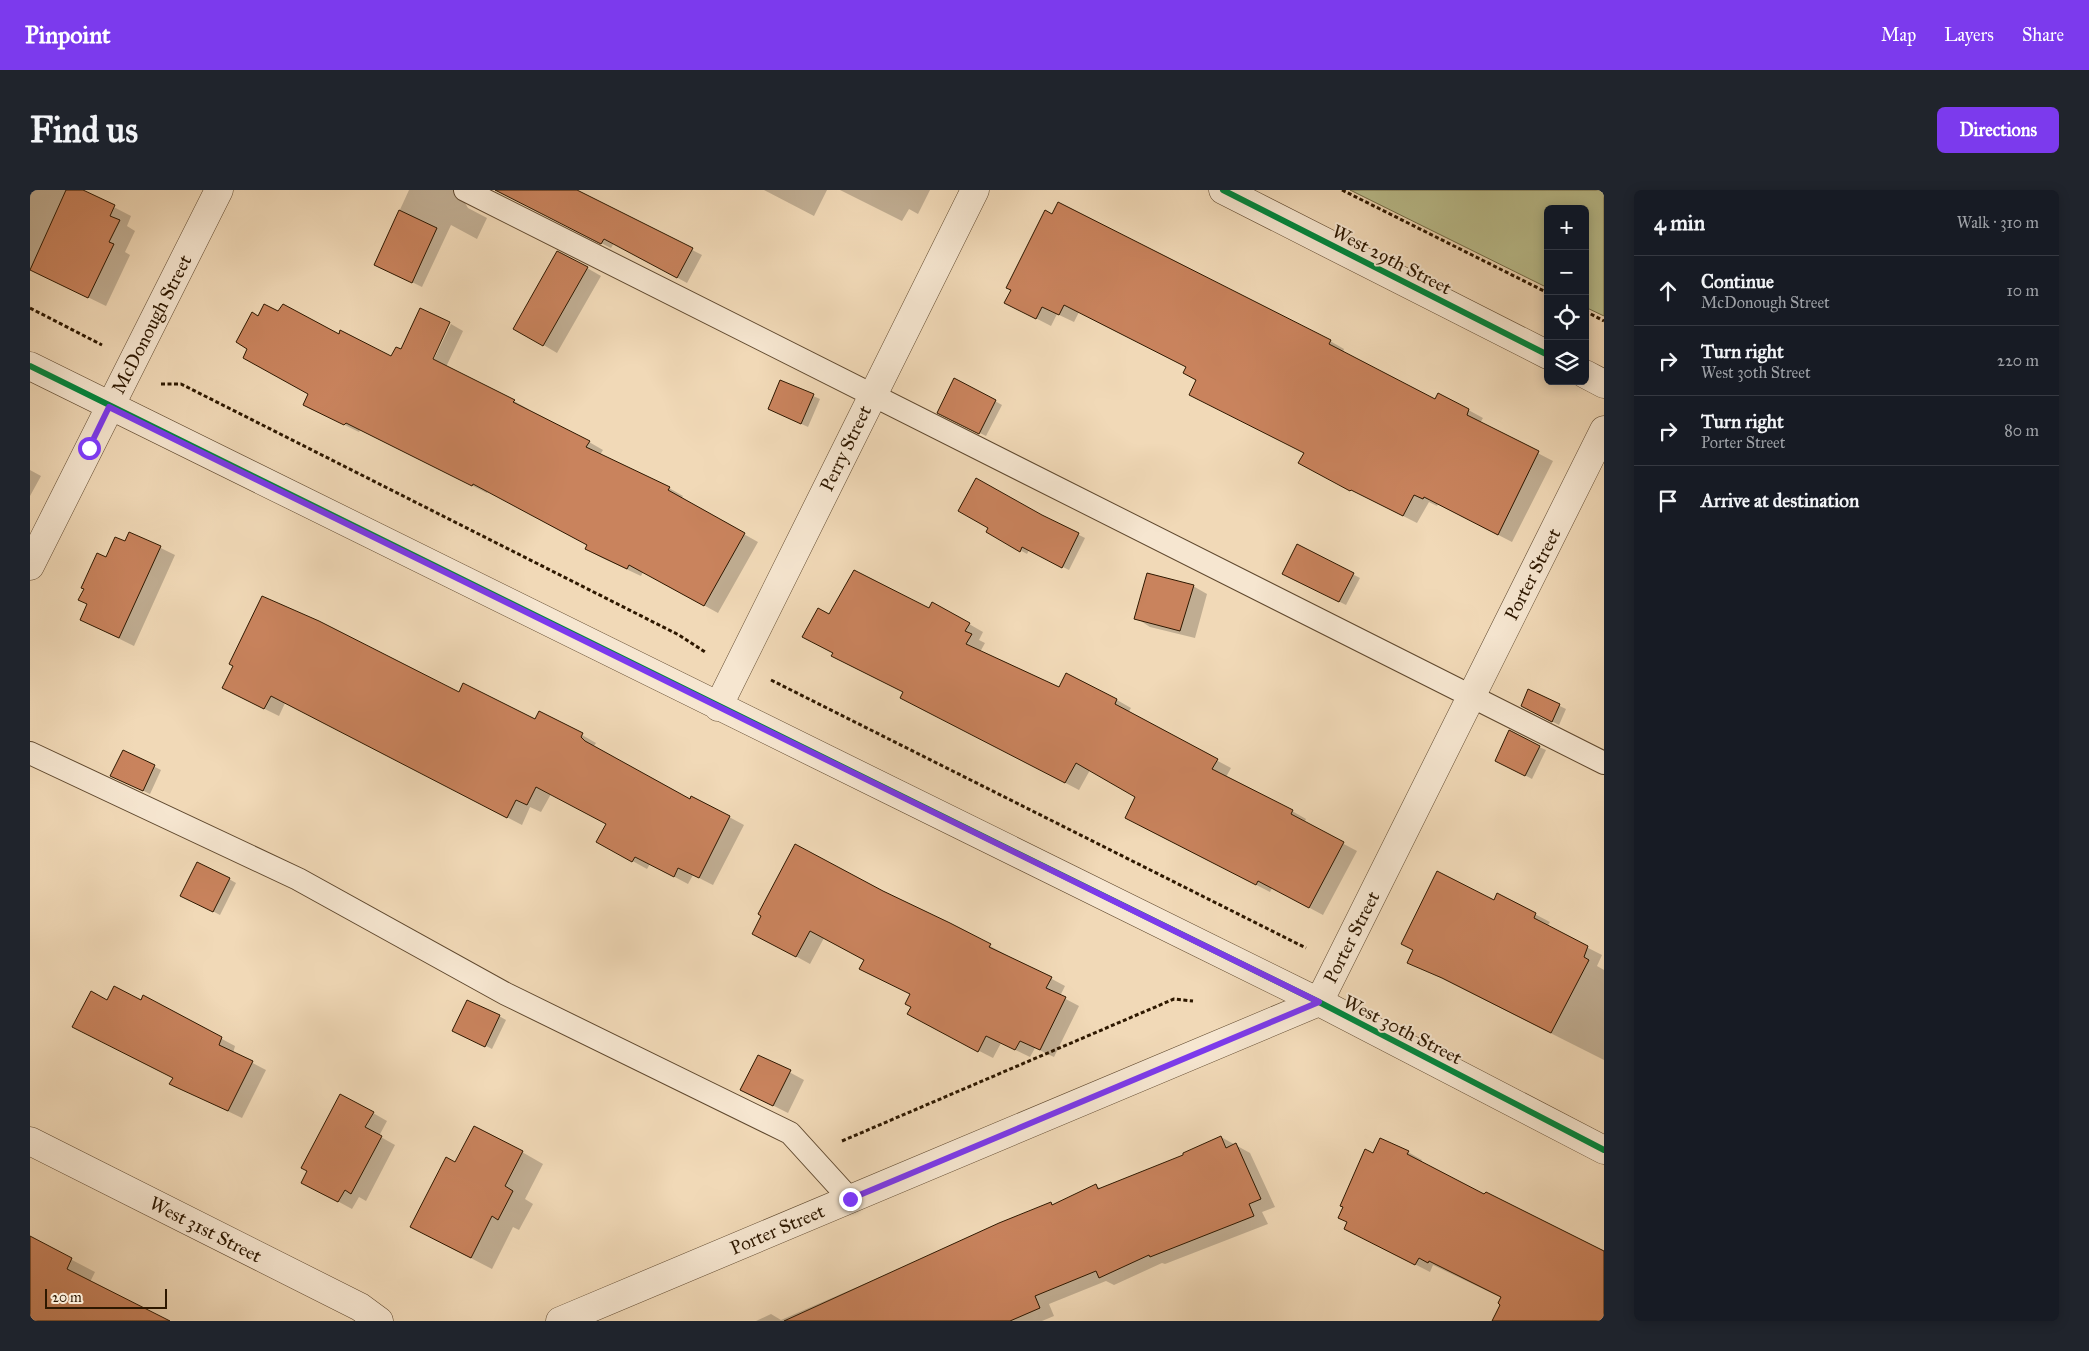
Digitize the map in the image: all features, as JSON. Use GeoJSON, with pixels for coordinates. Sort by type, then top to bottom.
{"type":"FeatureCollection","features":[{"type":"Feature","properties":{"kind":"street","name":"McDonough Street"},"geometry":{"type":"LineString","coordinates":[[30,566],[219,190]]}},
{"type":"Feature","properties":{"kind":"street","name":"Perry Street"},"geometry":{"type":"LineString","coordinates":[[718,707],[872,393],[975,190]]}},
{"type":"Feature","properties":{"kind":"street","name":"West 29th Street"},"geometry":{"type":"LineString","coordinates":[[1223,190],[1544,353]]}},
{"type":"Feature","properties":{"kind":"street","name":"West 30th Street"},"geometry":{"type":"LineString","coordinates":[[30,366],[109,407],[1319,1002],[1604,1150]]}},
{"type":"Feature","properties":{"kind":"street"},"geometry":{"type":"LineString","coordinates":[[1589,376],[1604,384]]}},
{"type":"Feature","properties":{"kind":"street","name":"Porter Street"},"geometry":{"type":"LineString","coordinates":[[560,1321],[1319,1002],[1604,430]]}},
{"type":"Feature","properties":{"kind":"street","name":"West 31st Street"},"geometry":{"type":"LineString","coordinates":[[30,1140],[360,1307],[380,1321]]}},
{"type":"Feature","properties":{"kind":"lane"},"geometry":{"type":"LineString","coordinates":[[465,190],[872,393],[1604,763]]}},
{"type":"Feature","properties":{"kind":"lane"},"geometry":{"type":"LineString","coordinates":[[30,753],[298,879],[506,994],[790,1133],[850,1199]]}},
{"type":"Feature","properties":{"kind":"path"},"geometry":{"type":"LineString","coordinates":[[1342,190],[1544,290]]}},
{"type":"Feature","properties":{"kind":"path"},"geometry":{"type":"LineString","coordinates":[[30,308],[102,344],[105,349]]}},
{"type":"Feature","properties":{"kind":"path"},"geometry":{"type":"LineString","coordinates":[[1589,313],[1604,321]]}},
{"type":"Feature","properties":{"kind":"path"},"geometry":{"type":"LineString","coordinates":[[159,384],[181,384],[679,635],[708,653]]}},
{"type":"Feature","properties":{"kind":"path"},"geometry":{"type":"LineString","coordinates":[[764,678],[1306,949]]}},
{"type":"Feature","properties":{"kind":"path"},"geometry":{"type":"LineString","coordinates":[[810,1155],[1174,999],[1193,1001]]}},
{"type":"Feature","properties":{"kind":"green space"},"geometry":{"type":"Polygon","coordinates":[[[1350,190],[1604,190],[1604,316],[1589,309],[1589,205],[1544,205],[1544,286],[1350,190]]]}},
{"type":"Feature","properties":{"kind":"building"},"geometry":{"type":"Polygon","coordinates":[[[66,190],[83,190],[115,205],[110,216],[120,220],[109,242],[114,244],[88,298],[30,270],[66,190]]]}},
{"type":"Feature","properties":{"kind":"building"},"geometry":{"type":"Polygon","coordinates":[[[495,190],[577,190],[693,248],[677,278],[604,239],[601,244],[495,190]]]}},
{"type":"Feature","properties":{"kind":"building"},"geometry":{"type":"Polygon","coordinates":[[[1058,202],[1331,340],[1329,344],[1435,399],[1438,393],[1469,409],[1467,415],[1539,451],[1498,535],[1424,497],[1423,499],[1414,495],[1403,516],[1350,491],[1298,463],[1304,453],[1189,395],[1196,380],[1183,373],[1186,367],[1064,305],[1059,315],[1042,307],[1036,319],[1004,303],[1011,290],[1006,288],[1045,210],[1052,214],[1058,202]]]}},
{"type":"Feature","properties":{"kind":"building"},"geometry":{"type":"Polygon","coordinates":[[[399,210],[437,228],[412,283],[374,265],[399,210]]]}},
{"type":"Feature","properties":{"kind":"building"},"geometry":{"type":"Polygon","coordinates":[[[557,251],[588,267],[543,346],[513,329],[557,251]]]}},
{"type":"Feature","properties":{"kind":"building"},"geometry":{"type":"Polygon","coordinates":[[[264,304],[278,311],[283,304],[339,334],[340,330],[391,356],[396,347],[401,349],[420,308],[450,322],[433,359],[515,400],[513,402],[590,441],[586,447],[670,487],[668,490],[745,533],[704,606],[629,565],[627,569],[585,549],[587,545],[473,484],[472,486],[346,423],[344,425],[303,405],[308,394],[243,358],[247,349],[236,342],[252,312],[258,316],[264,304]]]}},
{"type":"Feature","properties":{"kind":"building"},"geometry":{"type":"Polygon","coordinates":[[[954,378],[996,400],[979,434],[937,413],[954,378]]]}},
{"type":"Feature","properties":{"kind":"building"},"geometry":{"type":"Polygon","coordinates":[[[780,380],[814,394],[801,424],[768,409],[780,380]]]}},
{"type":"Feature","properties":{"kind":"building"},"geometry":{"type":"Polygon","coordinates":[[[976,478],[1042,515],[1079,533],[1062,568],[1022,547],[1020,552],[986,532],[988,528],[958,511],[976,478]]]}},
{"type":"Feature","properties":{"kind":"building"},"geometry":{"type":"Polygon","coordinates":[[[129,532],[161,546],[119,638],[80,620],[87,604],[78,600],[84,589],[81,588],[97,553],[106,557],[115,537],[125,541],[129,532]]]}},
{"type":"Feature","properties":{"kind":"building"},"geometry":{"type":"Polygon","coordinates":[[[1297,544],[1354,573],[1339,602],[1282,574],[1297,544]]]}},
{"type":"Feature","properties":{"kind":"building"},"geometry":{"type":"Polygon","coordinates":[[[854,570],[929,608],[932,602],[970,623],[965,631],[972,634],[966,644],[1059,687],[1066,673],[1117,699],[1115,704],[1218,759],[1212,769],[1293,810],[1291,814],[1344,842],[1309,908],[1258,881],[1256,885],[1125,818],[1135,797],[1076,763],[1065,783],[900,698],[903,692],[831,656],[833,653],[802,637],[818,608],[829,614],[854,570]]]}},
{"type":"Feature","properties":{"kind":"building"},"geometry":{"type":"Polygon","coordinates":[[[1147,573],[1194,585],[1180,631],[1134,619],[1147,573]]]}},
{"type":"Feature","properties":{"kind":"building"},"geometry":{"type":"Polygon","coordinates":[[[262,596],[319,621],[459,692],[463,683],[535,719],[539,711],[583,733],[581,737],[585,741],[690,799],[691,796],[730,816],[699,878],[678,868],[674,877],[635,857],[632,862],[596,842],[606,824],[536,787],[527,805],[516,800],[507,818],[271,696],[264,709],[222,688],[233,666],[229,664],[262,596]]]}},
{"type":"Feature","properties":{"kind":"building"},"geometry":{"type":"Polygon","coordinates":[[[1528,689],[1560,704],[1552,722],[1521,706],[1528,689]]]}},
{"type":"Feature","properties":{"kind":"building"},"geometry":{"type":"Polygon","coordinates":[[[1509,730],[1540,746],[1525,776],[1495,761],[1509,730]]]}},
{"type":"Feature","properties":{"kind":"building"},"geometry":{"type":"Polygon","coordinates":[[[123,750],[155,765],[143,791],[110,776],[123,750]]]}},
{"type":"Feature","properties":{"kind":"building"},"geometry":{"type":"Polygon","coordinates":[[[795,844],[883,891],[991,944],[989,947],[1052,977],[1046,988],[1066,997],[1040,1050],[1020,1041],[1015,1050],[986,1036],[978,1052],[907,1014],[911,1007],[905,1004],[910,994],[859,969],[864,960],[810,931],[796,957],[752,934],[761,916],[758,914],[795,844]]]}},
{"type":"Feature","properties":{"kind":"building"},"geometry":{"type":"Polygon","coordinates":[[[197,862],[230,878],[213,912],[180,896],[197,862]]]}},
{"type":"Feature","properties":{"kind":"building"},"geometry":{"type":"Polygon","coordinates":[[[1437,871],[1494,900],[1497,893],[1536,913],[1534,918],[1588,946],[1584,957],[1589,960],[1551,1033],[1442,978],[1407,963],[1413,950],[1401,944],[1437,871]]]}},
{"type":"Feature","properties":{"kind":"building"},"geometry":{"type":"Polygon","coordinates":[[[114,986],[141,1000],[143,995],[222,1037],[219,1045],[253,1061],[228,1111],[169,1084],[173,1078],[72,1027],[91,991],[107,1000],[114,986]]]}},
{"type":"Feature","properties":{"kind":"building"},"geometry":{"type":"Polygon","coordinates":[[[467,1000],[500,1015],[485,1047],[452,1031],[467,1000]]]}},
{"type":"Feature","properties":{"kind":"building"},"geometry":{"type":"Polygon","coordinates":[[[758,1055],[791,1070],[773,1106],[740,1090],[758,1055]]]}},
{"type":"Feature","properties":{"kind":"building"},"geometry":{"type":"Polygon","coordinates":[[[340,1094],[374,1112],[365,1127],[382,1136],[351,1194],[345,1190],[338,1202],[301,1183],[307,1171],[301,1168],[340,1094]]]}},
{"type":"Feature","properties":{"kind":"building"},"geometry":{"type":"Polygon","coordinates":[[[474,1126],[523,1151],[505,1186],[513,1191],[498,1220],[492,1216],[471,1258],[410,1227],[446,1157],[455,1162],[474,1126]]]}},
{"type":"Feature","properties":{"kind":"building"},"geometry":{"type":"Polygon","coordinates":[[[1221,1136],[1226,1148],[1236,1143],[1261,1199],[1249,1204],[1254,1216],[1150,1257],[1149,1255],[1099,1278],[1096,1271],[1035,1296],[1040,1308],[1010,1321],[784,1321],[999,1223],[1051,1202],[1052,1205],[1096,1184],[1098,1189],[1183,1155],[1183,1153],[1221,1136]]]}},
{"type":"Feature","properties":{"kind":"building"},"geometry":{"type":"Polygon","coordinates":[[[1380,1138],[1409,1151],[1407,1154],[1484,1194],[1486,1192],[1604,1251],[1604,1321],[1492,1321],[1500,1305],[1498,1303],[1501,1297],[1429,1261],[1428,1263],[1419,1258],[1415,1265],[1344,1229],[1347,1222],[1338,1218],[1343,1207],[1340,1206],[1365,1149],[1373,1153],[1380,1138]]]}},
{"type":"Feature","properties":{"kind":"building"},"geometry":{"type":"Polygon","coordinates":[[[30,1236],[72,1258],[67,1269],[170,1321],[30,1321],[30,1236]]]}},
{"type":"Feature","properties":{"kind":"cycle path"},"geometry":{"type":"LineString","coordinates":[[1223,190],[1544,353]]}},
{"type":"Feature","properties":{"kind":"cycle path"},"geometry":{"type":"LineString","coordinates":[[30,366],[1319,1002],[1604,1150]]}},
{"type":"Feature","properties":{"kind":"route"},"geometry":{"type":"LineString","coordinates":[[89,448],[109,407],[1319,1002],[850,1199]]}}]}
